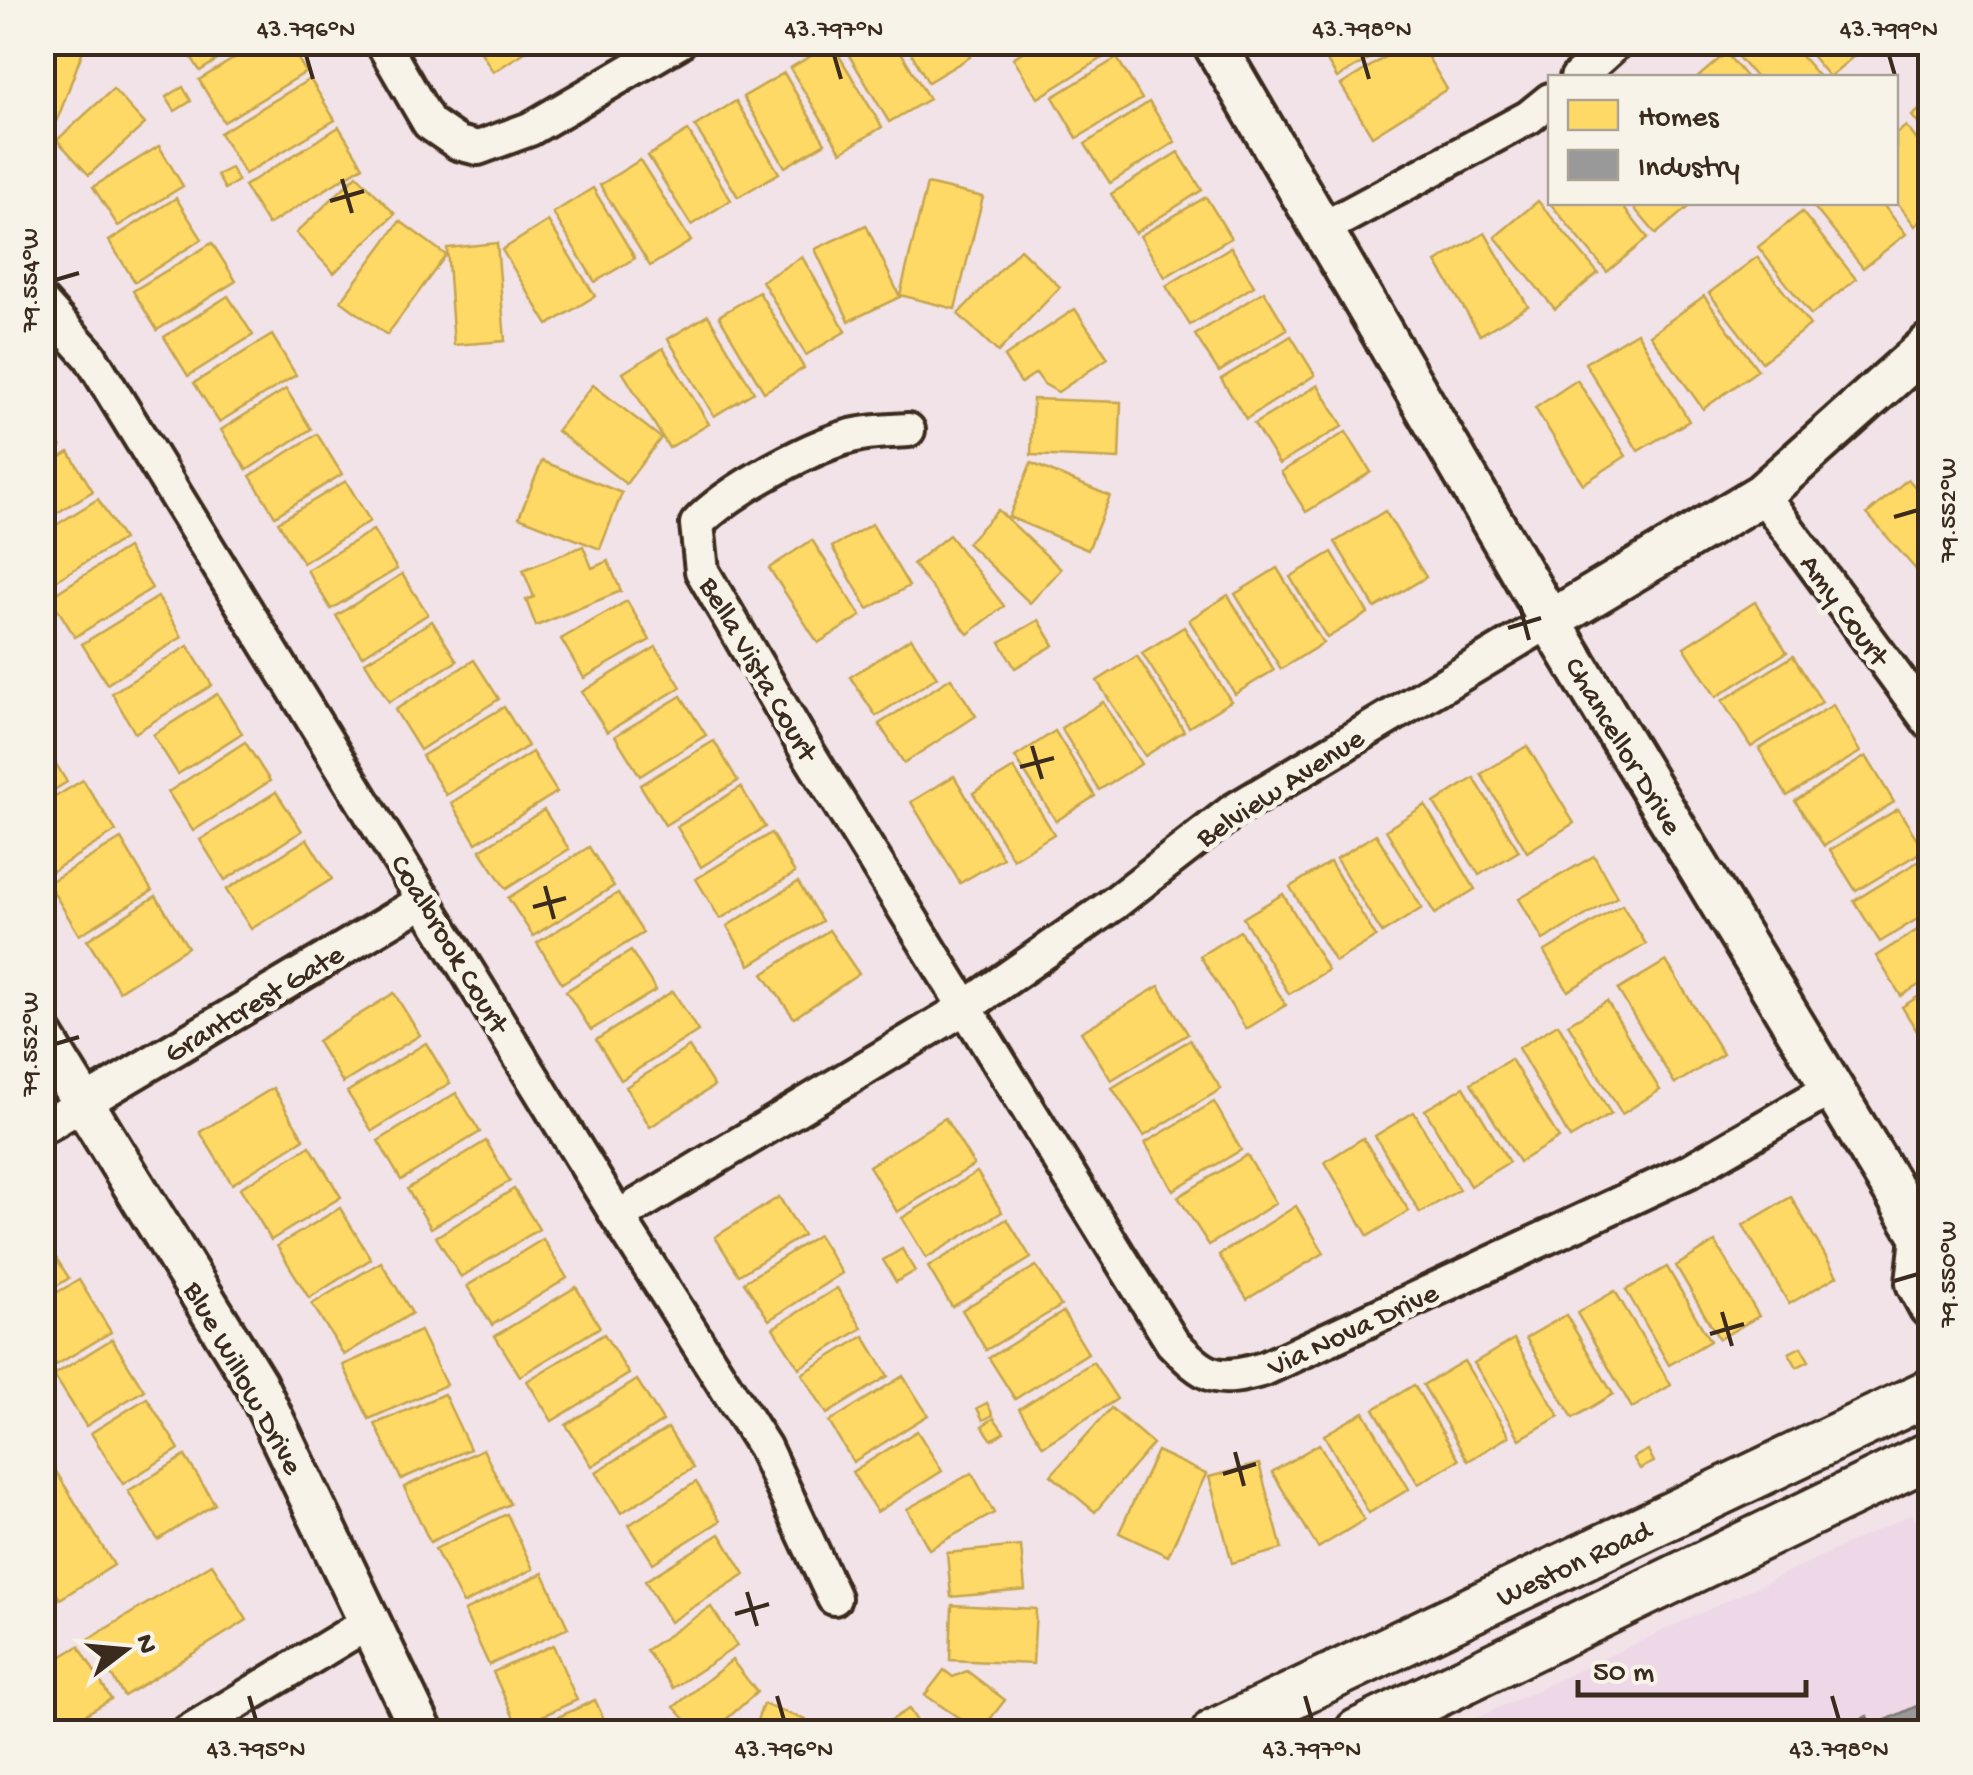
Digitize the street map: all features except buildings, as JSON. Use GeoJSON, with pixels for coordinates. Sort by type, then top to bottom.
{"type":"FeatureCollection","features":[{"type":"Feature","properties":{"kind":"main road","name":"Weston Road"},"geometry":{"type":"LineString","coordinates":[[1215,1732],[1930,1392]]}},
{"type":"Feature","properties":{"kind":"main road","name":"Weston Road"},"geometry":{"type":"LineString","coordinates":[[1358,1732],[1930,1455]]}},
{"type":"Feature","properties":{"kind":"street"},"geometry":{"type":"LineString","coordinates":[[382,42],[429,123],[458,144],[478,148],[530,129],[679,42]]}},
{"type":"Feature","properties":{"kind":"street","name":"Chancellor Drive"},"geometry":{"type":"LineString","coordinates":[[1213,42],[1550,621],[1926,1238],[1916,1283],[1930,1307]]}},
{"type":"Feature","properties":{"kind":"street"},"geometry":{"type":"LineString","coordinates":[[1580,75],[1617,42]]}},
{"type":"Feature","properties":{"kind":"street"},"geometry":{"type":"LineString","coordinates":[[1322,229],[1529,117],[1548,102]]}},
{"type":"Feature","properties":{"kind":"street","name":"Coalbrook Court"},"geometry":{"type":"LineString","coordinates":[[42,302],[90,356],[618,1216],[764,1446],[834,1598]]}},
{"type":"Feature","properties":{"kind":"street","name":"Belview Avenue"},"geometry":{"type":"LineString","coordinates":[[618,1216],[966,1008],[1112,905],[1233,811],[1762,494],[1930,344]]}},
{"type":"Feature","properties":{"kind":"street","name":"Bella Vista Court"},"geometry":{"type":"LineString","coordinates":[[908,430],[857,434],[789,462],[708,512],[697,524],[696,538],[702,572],[966,1008]]}},
{"type":"Feature","properties":{"kind":"street","name":"Amy Court"},"geometry":{"type":"LineString","coordinates":[[1762,494],[1930,723]]}},
{"type":"Feature","properties":{"kind":"street","name":"Grantcrest Gate"},"geometry":{"type":"LineString","coordinates":[[42,1128],[424,900]]}},
{"type":"Feature","properties":{"kind":"street","name":"Via Nova Drive"},"geometry":{"type":"LineString","coordinates":[[966,1008],[1172,1342],[1198,1369],[1214,1378],[1264,1370],[1670,1180],[1832,1088]]}},
{"type":"Feature","properties":{"kind":"street","name":"Blue Willow Drive"},"geometry":{"type":"LineString","coordinates":[[42,1036],[256,1384],[422,1732]]}},
{"type":"Feature","properties":{"kind":"street"},"geometry":{"type":"LineString","coordinates":[[188,1732],[371,1621]]}},
{"type":"Feature","properties":{"kind":"shaded area"},"geometry":{"type":"Polygon","coordinates":[[[1911,1514],[1930,1536],[1930,1732],[1447,1732],[1911,1514]]]}}]}
